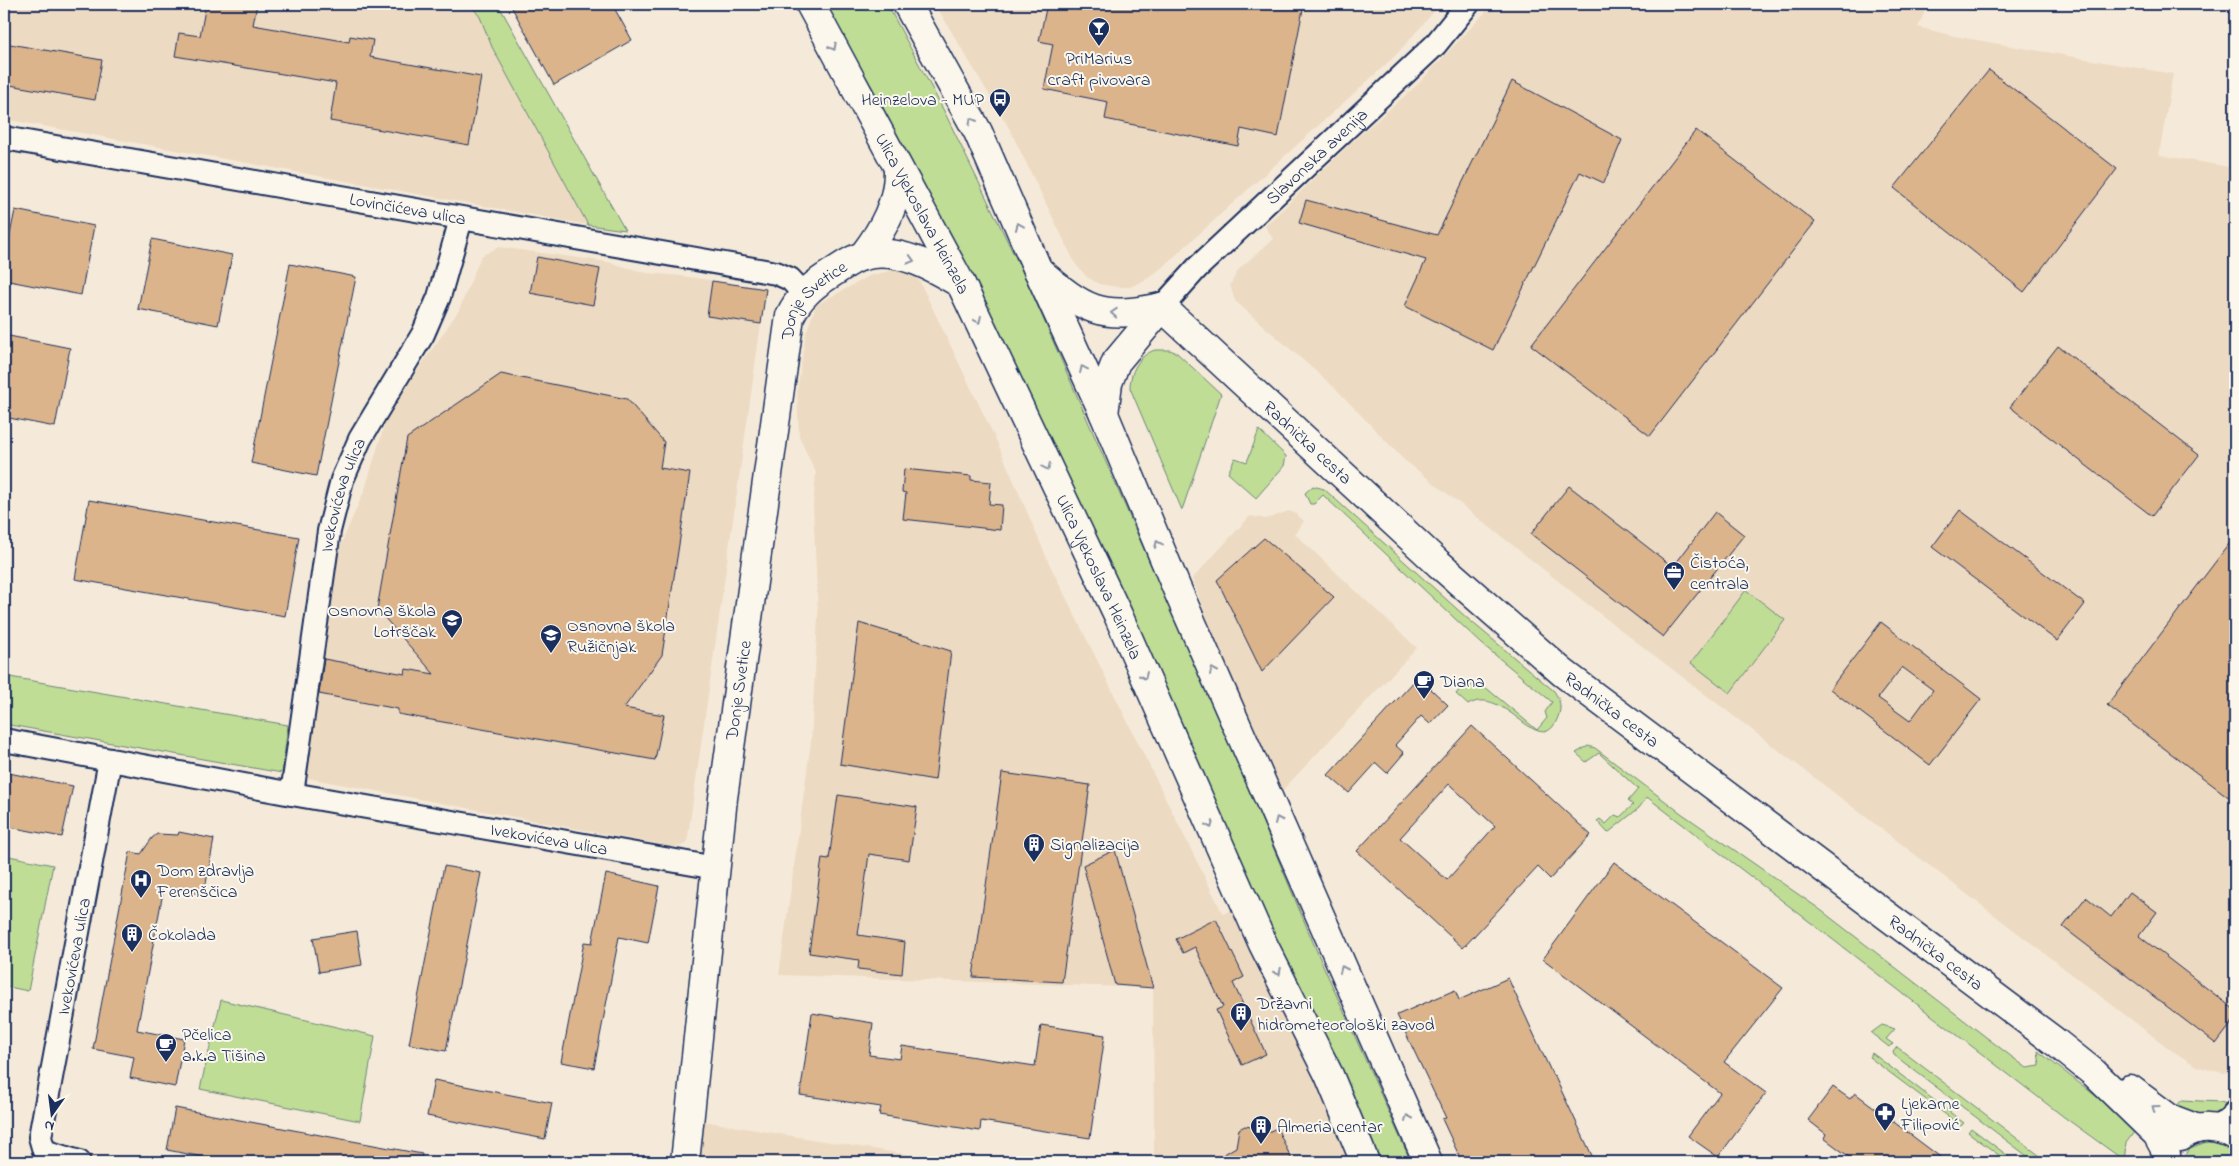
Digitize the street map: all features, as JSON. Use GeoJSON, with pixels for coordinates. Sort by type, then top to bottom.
{"type":"FeatureCollection","features":[{"type":"Feature","properties":{"kind":"street","name":"Ulica Vjekoslava Heinzela"},"geometry":{"type":"LineString","coordinates":[[810,4],[961,284],[1118,615],[1263,944],[1329,1074],[1365,1162]]}},
{"type":"Feature","properties":{"kind":"street"},"geometry":{"type":"LineString","coordinates":[[907,4],[978,132],[1038,270],[1104,414],[1181,598],[1428,1162]]}},
{"type":"Feature","properties":{"kind":"street","name":"Slavonska avenija"},"geometry":{"type":"LineString","coordinates":[[1162,307],[1197,268],[1435,45],[1468,4]]}},
{"type":"Feature","properties":{"kind":"street","name":"Lovinčićeva ulica"},"geometry":{"type":"LineString","coordinates":[[4,138],[776,273],[790,279],[804,294]]}},
{"type":"Feature","properties":{"kind":"street"},"geometry":{"type":"LineString","coordinates":[[863,256],[876,239],[890,212],[898,185],[898,168]]}},
{"type":"Feature","properties":{"kind":"street","name":"Ivekovićeva ulica"},"geometry":{"type":"LineString","coordinates":[[292,794],[328,531],[342,480],[360,439],[423,334],[439,297],[461,219]]}},
{"type":"Feature","properties":{"kind":"street"},"geometry":{"type":"LineString","coordinates":[[863,256],[880,255],[908,259],[929,266],[961,284]]}},
{"type":"Feature","properties":{"kind":"street","name":"Donje Svetice"},"geometry":{"type":"LineString","coordinates":[[685,1162],[716,868],[786,327],[795,304],[804,294],[836,270],[863,256]]}},
{"type":"Feature","properties":{"kind":"street"},"geometry":{"type":"LineString","coordinates":[[1038,270],[1066,294],[1092,310],[1113,314],[1133,313],[1162,307]]}},
{"type":"Feature","properties":{"kind":"street"},"geometry":{"type":"LineString","coordinates":[[1104,414],[1108,383],[1116,362],[1162,307]]}},
{"type":"Feature","properties":{"kind":"street","name":"Radnička cesta"},"geometry":{"type":"LineString","coordinates":[[1162,307],[1439,564],[1562,672],[1939,952],[2094,1073],[2157,1134],[2164,1147],[2165,1159]]}},
{"type":"Feature","properties":{"kind":"street","name":"Ivekovićeva ulica"},"geometry":{"type":"LineString","coordinates":[[4,740],[292,794],[716,868]]}},
{"type":"Feature","properties":{"kind":"street","name":"Ivekovićeva ulica"},"geometry":{"type":"LineString","coordinates":[[79,1162],[44,1151],[40,1137],[110,760]]}},
{"type":"Feature","properties":{"kind":"street","name":"Radnička cesta"},"geometry":{"type":"LineString","coordinates":[[2094,1073],[2132,1091],[2170,1118],[2221,1126]]}},
{"type":"Feature","properties":{"kind":"street"},"geometry":{"type":"LineString","coordinates":[[2165,1159],[2174,1143],[2185,1134],[2221,1126]]}},
{"type":"Feature","properties":{"kind":"shaded area"},"geometry":{"type":"Polygon","coordinates":[[[4,4],[470,4],[480,17],[492,47],[588,225],[4,119],[4,4]]]}},
{"type":"Feature","properties":{"kind":"shaded area"},"geometry":{"type":"Polygon","coordinates":[[[935,4],[1441,4],[1394,57],[1165,265],[1149,278],[1130,287],[1117,287],[1099,284],[1087,277],[1076,265],[1009,128],[935,4]]]}},
{"type":"Feature","properties":{"kind":"shaded area"},"geometry":{"type":"Polygon","coordinates":[[[1493,4],[1928,4],[1918,27],[1954,36],[2173,74],[2159,155],[2235,168],[2235,1071],[2224,1073],[2198,1067],[2171,1050],[1609,621],[1403,459],[1336,389],[1235,301],[1230,285],[1239,269],[1273,239],[1265,226],[1353,141],[1417,85],[1493,4]]]}},
{"type":"Feature","properties":{"kind":"shaded area"},"geometry":{"type":"Polygon","coordinates":[[[499,247],[608,262],[647,273],[683,276],[766,289],[687,843],[681,846],[674,847],[302,777],[330,579],[338,551],[365,489],[385,423],[396,402],[459,310],[481,256],[499,247]]]}},
{"type":"Feature","properties":{"kind":"shaded area"},"geometry":{"type":"Polygon","coordinates":[[[900,269],[918,278],[998,444],[1049,563],[1223,914],[1240,905],[1305,1048],[1351,1162],[1154,1162],[1153,988],[779,975],[811,741],[818,616],[813,506],[816,473],[799,437],[797,391],[806,333],[816,305],[871,275],[900,269]]]}},
{"type":"Feature","properties":{"kind":"shaded area"},"geometry":{"type":"Polygon","coordinates":[[[1289,511],[1295,513],[1304,521],[1295,534],[1417,648],[1278,795],[1192,579],[1250,516],[1266,519],[1289,511]]]}},
{"type":"Feature","properties":{"kind":"shaded area"},"geometry":{"type":"Polygon","coordinates":[[[704,1121],[768,1132],[953,1162],[698,1162],[704,1121]]]}},
{"type":"Feature","properties":{"kind":"green space"},"geometry":{"type":"Polygon","coordinates":[[[470,4],[498,4],[625,230],[588,225],[492,47],[480,17],[470,4]]]}},
{"type":"Feature","properties":{"kind":"green space"},"geometry":{"type":"Polygon","coordinates":[[[824,4],[887,4],[944,111],[1025,277],[1247,785],[1318,954],[1411,1162],[1381,1162],[1291,973],[1172,707],[951,235],[872,87],[824,4]]]}},
{"type":"Feature","properties":{"kind":"green space"},"geometry":{"type":"Polygon","coordinates":[[[1170,350],[1177,353],[1221,394],[1182,510],[1130,388],[1130,382],[1136,365],[1149,352],[1170,350]]]}},
{"type":"Feature","properties":{"kind":"green space"},"geometry":{"type":"Polygon","coordinates":[[[1259,430],[1286,456],[1284,466],[1256,498],[1228,473],[1235,458],[1247,462],[1259,430]]]}},
{"type":"Feature","properties":{"kind":"green space"},"geometry":{"type":"Polygon","coordinates":[[[1313,486],[1324,489],[1467,618],[1554,691],[1559,701],[1560,710],[1550,729],[1542,732],[1537,730],[1547,718],[1545,712],[1552,702],[1482,644],[1323,495],[1314,504],[1310,504],[1305,493],[1313,486]]]}},
{"type":"Feature","properties":{"kind":"green space"},"geometry":{"type":"Polygon","coordinates":[[[1746,590],[1785,620],[1730,693],[1691,663],[1746,590]]]}},
{"type":"Feature","properties":{"kind":"green space"},"geometry":{"type":"Polygon","coordinates":[[[4,676],[288,725],[282,773],[4,724],[4,676]]]}},
{"type":"Feature","properties":{"kind":"green space"},"geometry":{"type":"Polygon","coordinates":[[[1475,681],[1479,682],[1537,730],[1495,704],[1482,701],[1468,705],[1456,694],[1461,688],[1466,692],[1475,681]]]}},
{"type":"Feature","properties":{"kind":"green space"},"geometry":{"type":"Polygon","coordinates":[[[1588,746],[1595,748],[1681,813],[1818,908],[2027,1068],[2040,1066],[2038,1051],[2137,1128],[2126,1143],[2124,1162],[2115,1162],[2118,1156],[2064,1117],[1647,797],[1639,808],[1608,833],[1597,821],[1600,819],[1606,824],[1615,815],[1620,817],[1633,805],[1628,801],[1638,789],[1599,753],[1586,762],[1576,753],[1588,746]]]}},
{"type":"Feature","properties":{"kind":"green space"},"geometry":{"type":"Polygon","coordinates":[[[4,855],[53,865],[28,991],[4,986],[4,855]]]}},
{"type":"Feature","properties":{"kind":"green space"},"geometry":{"type":"Polygon","coordinates":[[[221,1000],[375,1036],[360,1121],[200,1089],[221,1000]]]}},
{"type":"Feature","properties":{"kind":"green space"},"geometry":{"type":"Polygon","coordinates":[[[1882,1025],[1895,1029],[1886,1039],[1893,1044],[1889,1047],[1871,1033],[1882,1025]]]}},
{"type":"Feature","properties":{"kind":"green space"},"geometry":{"type":"Polygon","coordinates":[[[1897,1047],[2048,1162],[2035,1162],[1894,1055],[1893,1052],[1897,1047]]]}},
{"type":"Feature","properties":{"kind":"green space"},"geometry":{"type":"Polygon","coordinates":[[[1872,1053],[1964,1123],[1961,1126],[1869,1057],[1872,1053]]]}},
{"type":"Feature","properties":{"kind":"green space"},"geometry":{"type":"Polygon","coordinates":[[[2182,1100],[2220,1102],[2234,1106],[2214,1119],[2174,1109],[2182,1100]]]}},
{"type":"Feature","properties":{"kind":"green space"},"geometry":{"type":"Polygon","coordinates":[[[1971,1128],[2016,1162],[2008,1162],[1968,1132],[1971,1128]]]}},
{"type":"Feature","properties":{"kind":"green space"},"geometry":{"type":"Polygon","coordinates":[[[2209,1142],[2228,1148],[2235,1155],[2235,1162],[2181,1162],[2190,1149],[2209,1142]]]}},
{"type":"Feature","properties":{"kind":"building"},"geometry":{"type":"Polygon","coordinates":[[[206,4],[257,4],[253,25],[349,42],[350,36],[373,40],[370,57],[481,77],[469,145],[330,121],[336,83],[175,56],[179,33],[200,36],[206,4]]]}},
{"type":"Feature","properties":{"kind":"building"},"geometry":{"type":"Polygon","coordinates":[[[510,4],[612,4],[632,40],[554,85],[510,4]]]}},
{"type":"Feature","properties":{"kind":"building"},"geometry":{"type":"Polygon","coordinates":[[[1047,4],[1304,4],[1278,137],[1241,129],[1238,146],[1105,119],[1108,102],[1044,89],[1053,44],[1039,41],[1047,4]]]}},
{"type":"Feature","properties":{"kind":"building"},"geometry":{"type":"Polygon","coordinates":[[[4,43],[102,60],[95,100],[4,84],[4,43]]]}},
{"type":"Feature","properties":{"kind":"building"},"geometry":{"type":"Polygon","coordinates":[[[1989,70],[2117,169],[2024,292],[1894,188],[1989,70]]]}},
{"type":"Feature","properties":{"kind":"building"},"geometry":{"type":"Polygon","coordinates":[[[1512,81],[1622,140],[1604,183],[1580,172],[1493,350],[1405,306],[1426,260],[1299,223],[1306,200],[1437,235],[1512,81]]]}},
{"type":"Feature","properties":{"kind":"building"},"geometry":{"type":"Polygon","coordinates":[[[1696,130],[1815,222],[1650,436],[1531,345],[1696,130]]]}},
{"type":"Feature","properties":{"kind":"building"},"geometry":{"type":"Polygon","coordinates":[[[15,210],[94,226],[81,295],[4,280],[4,264],[15,210]]]}},
{"type":"Feature","properties":{"kind":"building"},"geometry":{"type":"Polygon","coordinates":[[[152,239],[232,255],[218,325],[138,309],[152,239]]]}},
{"type":"Feature","properties":{"kind":"building"},"geometry":{"type":"Polygon","coordinates":[[[537,257],[600,269],[593,305],[530,293],[537,257]]]}},
{"type":"Feature","properties":{"kind":"building"},"geometry":{"type":"Polygon","coordinates":[[[290,264],[356,277],[316,476],[251,463],[290,264]]]}},
{"type":"Feature","properties":{"kind":"building"},"geometry":{"type":"Polygon","coordinates":[[[712,281],[766,289],[761,324],[707,316],[712,281]]]}},
{"type":"Feature","properties":{"kind":"building"},"geometry":{"type":"Polygon","coordinates":[[[4,335],[70,348],[55,427],[4,417],[4,335]]]}},
{"type":"Feature","properties":{"kind":"building"},"geometry":{"type":"Polygon","coordinates":[[[2058,346],[2199,455],[2152,516],[2010,407],[2058,346]]]}},
{"type":"Feature","properties":{"kind":"building"},"geometry":{"type":"Polygon","coordinates":[[[501,374],[627,399],[664,442],[660,468],[690,473],[662,655],[624,708],[664,715],[655,760],[398,714],[398,709],[319,694],[324,659],[405,674],[406,669],[434,674],[377,609],[407,438],[501,374]]]}},
{"type":"Feature","properties":{"kind":"building"},"geometry":{"type":"Polygon","coordinates":[[[904,469],[971,476],[971,480],[991,482],[989,504],[1002,505],[1000,530],[903,519],[906,493],[902,492],[904,469]]]}},
{"type":"Feature","properties":{"kind":"building"},"geometry":{"type":"Polygon","coordinates":[[[1569,486],[1673,567],[1715,512],[1744,535],[1663,637],[1531,534],[1569,486]]]}},
{"type":"Feature","properties":{"kind":"building"},"geometry":{"type":"Polygon","coordinates":[[[89,500],[299,537],[285,616],[75,579],[89,500]]]}},
{"type":"Feature","properties":{"kind":"building"},"geometry":{"type":"Polygon","coordinates":[[[1960,510],[2085,604],[2057,641],[1932,547],[1960,510]]]}},
{"type":"Feature","properties":{"kind":"building"},"geometry":{"type":"Polygon","coordinates":[[[2235,536],[2235,802],[2107,705],[2235,536]]]}},
{"type":"Feature","properties":{"kind":"building"},"geometry":{"type":"Polygon","coordinates":[[[1264,538],[1334,597],[1262,672],[1217,580],[1264,538]]]}},
{"type":"Feature","properties":{"kind":"building"},"geometry":{"type":"Polygon","coordinates":[[[1881,622],[1981,699],[1930,765],[1830,689],[1881,622]],[[1902,667],[1878,698],[1910,721],[1933,690],[1902,667]]]}},
{"type":"Feature","properties":{"kind":"building"},"geometry":{"type":"Polygon","coordinates":[[[859,623],[951,651],[935,780],[840,764],[859,623]]]}},
{"type":"Feature","properties":{"kind":"building"},"geometry":{"type":"Polygon","coordinates":[[[1418,677],[1448,705],[1430,724],[1421,716],[1395,745],[1404,753],[1387,773],[1376,763],[1349,793],[1328,775],[1418,677]]]}},
{"type":"Feature","properties":{"kind":"building"},"geometry":{"type":"Polygon","coordinates":[[[1472,726],[1591,835],[1550,879],[1538,867],[1463,948],[1357,851],[1472,726]],[[1449,784],[1400,838],[1447,880],[1495,826],[1449,784]]]}},
{"type":"Feature","properties":{"kind":"building"},"geometry":{"type":"Polygon","coordinates":[[[4,772],[73,786],[62,837],[4,826],[4,772]]]}},
{"type":"Feature","properties":{"kind":"building","name":"Signalizacija"},"geometry":{"type":"Polygon","coordinates":[[[1002,773],[1090,785],[1062,982],[973,977],[1002,773]]]}},
{"type":"Feature","properties":{"kind":"building"},"geometry":{"type":"Polygon","coordinates":[[[838,795],[917,807],[909,860],[869,854],[858,935],[905,942],[902,974],[858,969],[859,960],[809,953],[822,858],[829,859],[838,795]]]}},
{"type":"Feature","properties":{"kind":"building","name":"Čokolada"},"geometry":{"type":"Polygon","coordinates":[[[179,832],[214,839],[204,895],[164,887],[137,1030],[184,1039],[175,1087],[130,1078],[134,1057],[93,1049],[130,852],[141,854],[157,834],[178,835],[179,832]]]}},
{"type":"Feature","properties":{"kind":"building"},"geometry":{"type":"Polygon","coordinates":[[[1115,850],[1153,988],[1115,985],[1083,865],[1115,850]]]}},
{"type":"Feature","properties":{"kind":"building"},"geometry":{"type":"Polygon","coordinates":[[[1614,862],[1783,988],[1724,1062],[1766,1093],[1718,1157],[1688,1136],[1720,1093],[1543,959],[1614,862]]]}},
{"type":"Feature","properties":{"kind":"building"},"geometry":{"type":"Polygon","coordinates":[[[444,866],[481,873],[446,1051],[409,1044],[444,866]]]}},
{"type":"Feature","properties":{"kind":"building"},"geometry":{"type":"Polygon","coordinates":[[[606,874],[659,886],[648,943],[619,937],[594,1068],[561,1062],[584,942],[592,943],[606,874]]]}},
{"type":"Feature","properties":{"kind":"building"},"geometry":{"type":"Polygon","coordinates":[[[2130,892],[2157,912],[2139,936],[2235,1010],[2235,1019],[2216,1044],[2063,927],[2086,897],[2111,917],[2130,892]]]}},
{"type":"Feature","properties":{"kind":"building"},"geometry":{"type":"Polygon","coordinates":[[[1216,919],[1244,977],[1233,983],[1266,1054],[1242,1065],[1216,1010],[1223,1007],[1195,947],[1183,953],[1176,939],[1216,919]]]}},
{"type":"Feature","properties":{"kind":"building"},"geometry":{"type":"Polygon","coordinates":[[[357,931],[362,965],[319,972],[313,938],[357,931]]]}},
{"type":"Feature","properties":{"kind":"building"},"geometry":{"type":"Polygon","coordinates":[[[1508,978],[1595,1162],[1462,1162],[1442,1119],[1446,1118],[1397,1015],[1455,990],[1459,1000],[1508,978]]]}},
{"type":"Feature","properties":{"kind":"building"},"geometry":{"type":"Polygon","coordinates":[[[812,1013],[873,1023],[869,1055],[900,1059],[902,1046],[1035,1066],[1041,1025],[1105,1035],[1090,1138],[981,1121],[980,1131],[879,1115],[881,1107],[800,1095],[812,1013]]]}},
{"type":"Feature","properties":{"kind":"building"},"geometry":{"type":"Polygon","coordinates":[[[434,1080],[552,1103],[545,1139],[427,1116],[434,1080]]]}},
{"type":"Feature","properties":{"kind":"building"},"geometry":{"type":"Polygon","coordinates":[[[1833,1087],[1850,1099],[1855,1093],[1947,1162],[1856,1162],[1824,1138],[1826,1134],[1808,1120],[1833,1087]]]}},
{"type":"Feature","properties":{"kind":"building"},"geometry":{"type":"Polygon","coordinates":[[[175,1108],[422,1154],[421,1162],[229,1162],[167,1150],[175,1108]]]}},
{"type":"Feature","properties":{"kind":"building","name":"Almeria centar"},"geometry":{"type":"Polygon","coordinates":[[[1245,1126],[1251,1127],[1261,1135],[1277,1128],[1293,1162],[1211,1162],[1236,1147],[1239,1129],[1245,1126]]]}},
{"type":"Feature","properties":{"kind":"place","name":"PriMarius craft pivovara"},"geometry":{"type":"Point","coordinates":[1099,47]}},
{"type":"Feature","properties":{"kind":"place","name":"Heinzelova - MUP"},"geometry":{"type":"Point","coordinates":[1000,118]}},
{"type":"Feature","properties":{"kind":"place","name":"Čistoća, centrala"},"geometry":{"type":"Point","coordinates":[1674,591]}},
{"type":"Feature","properties":{"kind":"place","name":"Osnovna škola Lotrščak"},"geometry":{"type":"Point","coordinates":[452,639]}},
{"type":"Feature","properties":{"kind":"place","name":"Osnovna škola Ružičnjak"},"geometry":{"type":"Point","coordinates":[551,654]}},
{"type":"Feature","properties":{"kind":"place","name":"Diana"},"geometry":{"type":"Point","coordinates":[1424,700]}},
{"type":"Feature","properties":{"kind":"place","name":"Signalizacija"},"geometry":{"type":"Point","coordinates":[1034,863]}},
{"type":"Feature","properties":{"kind":"place","name":"Dom zdravlja Ferenščica"},"geometry":{"type":"Point","coordinates":[141,899]}},
{"type":"Feature","properties":{"kind":"place","name":"Čokolada"},"geometry":{"type":"Point","coordinates":[132,953]}},
{"type":"Feature","properties":{"kind":"place","name":"Državni hidrometeorološki zavod"},"geometry":{"type":"Point","coordinates":[1241,1032]}},
{"type":"Feature","properties":{"kind":"place","name":"Pčelica a.k.a Tišina"},"geometry":{"type":"Point","coordinates":[166,1063]}},
{"type":"Feature","properties":{"kind":"place","name":"Ljekarne Filipović"},"geometry":{"type":"Point","coordinates":[1885,1132]}},
{"type":"Feature","properties":{"kind":"place","name":"Almeria centar"},"geometry":{"type":"Point","coordinates":[1261,1145]}}]}
